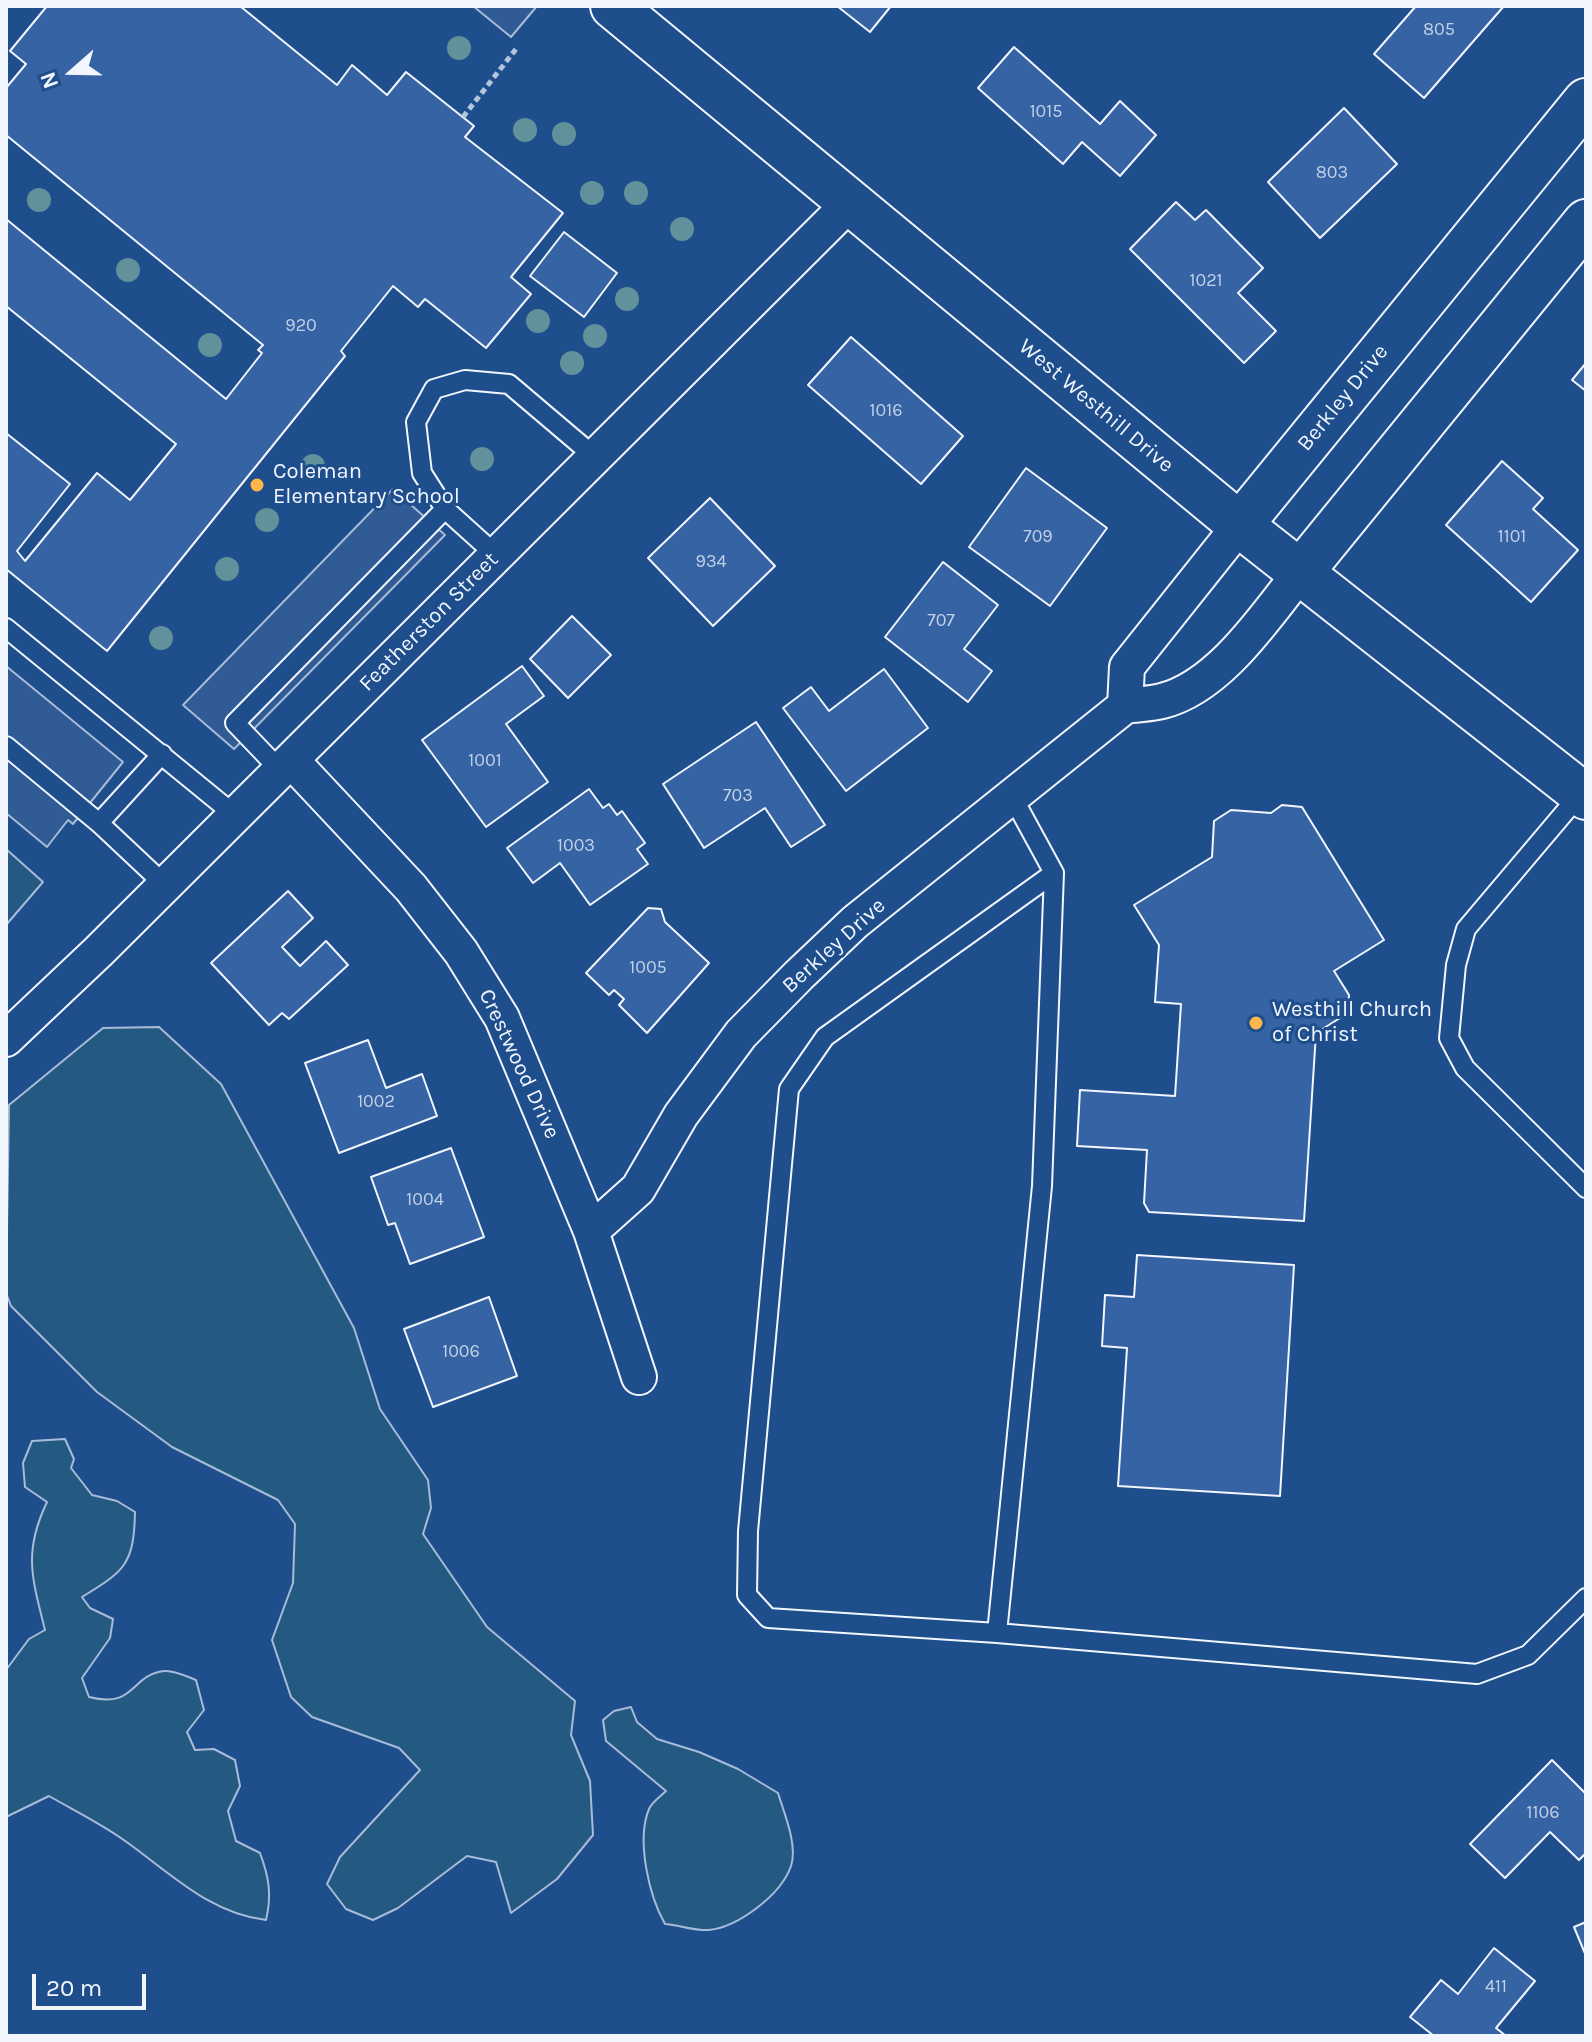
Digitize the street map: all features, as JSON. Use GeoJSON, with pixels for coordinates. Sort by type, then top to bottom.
{"type":"FeatureCollection","features":[{"type":"Feature","properties":{"kind":"street","name":"West Westhill Drive"},"geometry":{"type":"LineString","coordinates":[[613,6],[1240,525],[1583,795]]}},
{"type":"Feature","properties":{"kind":"street","name":"Berkley Drive"},"geometry":{"type":"LineString","coordinates":[[591,1231],[638,1189],[681,1115],[741,1034],[855,922],[1125,706],[1127,667],[1586,101]]}},
{"type":"Feature","properties":{"kind":"street","name":"Featherston Street"},"geometry":{"type":"LineString","coordinates":[[6,1039],[236,816],[850,203]]}},
{"type":"Feature","properties":{"kind":"street"},"geometry":{"type":"LineString","coordinates":[[1125,706],[1163,701],[1204,679],[1236,653],[1586,222]]}},
{"type":"Feature","properties":{"kind":"street","name":"Crestwood Drive"},"geometry":{"type":"LineString","coordinates":[[286,765],[411,888],[461,952],[502,1018],[591,1231],[639,1377]]}},
{"type":"Feature","properties":{"kind":"lane"},"geometry":{"type":"LineString","coordinates":[[496,555],[445,509],[422,473],[416,422],[434,389],[465,380],[509,384],[595,457]]}},
{"type":"Feature","properties":{"kind":"lane"},"geometry":{"type":"LineString","coordinates":[[286,765],[235,723],[445,509]]}},
{"type":"Feature","properties":{"kind":"lane"},"geometry":{"type":"LineString","coordinates":[[6,628],[236,816]]}},
{"type":"Feature","properties":{"kind":"lane"},"geometry":{"type":"LineString","coordinates":[[6,746],[99,823],[165,885]]}},
{"type":"Feature","properties":{"kind":"lane"},"geometry":{"type":"LineString","coordinates":[[99,823],[162,754]]}},
{"type":"Feature","properties":{"kind":"lane"},"geometry":{"type":"LineString","coordinates":[[1583,795],[1466,929],[1456,965],[1449,1038],[1465,1068],[1586,1188]]}},
{"type":"Feature","properties":{"kind":"lane"},"geometry":{"type":"LineString","coordinates":[[997,1633],[1042,1186],[1054,873],[1012,796]]}},
{"type":"Feature","properties":{"kind":"lane"},"geometry":{"type":"LineString","coordinates":[[1054,873],[825,1037],[789,1089],[748,1531],[747,1595],[768,1618],[997,1633],[1477,1674],[1528,1655],[1586,1598]]}},
{"type":"Feature","properties":{"kind":"path"},"geometry":{"type":"LineString","coordinates":[[463,117],[516,49]]}},
{"type":"Feature","properties":{"kind":"shaded area"},"geometry":{"type":"Polygon","coordinates":[[[473,6],[537,6],[511,37],[473,6]]]}},
{"type":"Feature","properties":{"kind":"shaded area"},"geometry":{"type":"Polygon","coordinates":[[[393,489],[445,535],[234,749],[183,705],[393,489]]]}},
{"type":"Feature","properties":{"kind":"shaded area"},"geometry":{"type":"Polygon","coordinates":[[[6,666],[123,762],[73,824],[68,820],[47,847],[6,813],[6,666]]]}},
{"type":"Feature","properties":{"kind":"shaded area"},"geometry":{"type":"Polygon","coordinates":[[[6,849],[43,882],[6,925],[6,849]]]}},
{"type":"Feature","properties":{"kind":"shaded area"},"geometry":{"type":"Polygon","coordinates":[[[159,1027],[221,1084],[354,1328],[380,1409],[428,1480],[431,1508],[423,1534],[487,1627],[575,1701],[571,1735],[590,1781],[593,1835],[557,1879],[511,1913],[496,1862],[467,1856],[398,1908],[373,1920],[346,1909],[327,1884],[340,1857],[420,1770],[399,1748],[312,1717],[291,1697],[272,1640],[293,1583],[295,1524],[278,1500],[172,1447],[97,1392],[11,1306],[6,1293],[9,1105],[103,1028],[159,1027]]]}},
{"type":"Feature","properties":{"kind":"shaded area"},"geometry":{"type":"Polygon","coordinates":[[[65,1439],[74,1459],[71,1468],[92,1495],[117,1501],[135,1512],[132,1544],[124,1564],[108,1580],[82,1597],[90,1608],[113,1619],[110,1638],[82,1678],[89,1697],[116,1699],[145,1678],[164,1671],[196,1680],[204,1710],[187,1732],[195,1750],[214,1749],[235,1760],[240,1786],[228,1811],[236,1841],[260,1853],[269,1894],[266,1920],[227,1910],[192,1891],[119,1836],[49,1796],[6,1817],[6,1670],[29,1639],[45,1630],[36,1595],[32,1551],[47,1502],[25,1487],[23,1463],[32,1441],[65,1439]]]}},
{"type":"Feature","properties":{"kind":"shaded area"},"geometry":{"type":"Polygon","coordinates":[[[631,1707],[637,1722],[657,1739],[738,1769],[778,1793],[792,1839],[791,1866],[768,1898],[733,1923],[698,1930],[665,1924],[659,1912],[646,1868],[644,1836],[649,1809],[666,1791],[606,1741],[603,1720],[614,1711],[631,1707]]]}},
{"type":"Feature","properties":{"kind":"building","name":"Coleman Elementary School"},"geometry":{"type":"Polygon","coordinates":[[[47,6],[240,6],[337,85],[352,65],[387,95],[406,72],[474,126],[465,137],[563,213],[511,277],[531,294],[486,348],[425,299],[418,307],[393,286],[341,351],[345,356],[107,651],[6,569],[6,433],[70,484],[17,551],[25,561],[97,473],[130,500],[176,444],[6,306],[6,219],[226,399],[262,353],[258,350],[263,345],[6,135],[6,88],[26,64],[10,51],[47,6]]]}},
{"type":"Feature","properties":{"kind":"building"},"geometry":{"type":"Polygon","coordinates":[[[837,6],[891,6],[870,32],[837,6]]]}},
{"type":"Feature","properties":{"kind":"building"},"geometry":{"type":"Polygon","coordinates":[[[1416,6],[1504,6],[1424,98],[1374,54],[1416,6]]]}},
{"type":"Feature","properties":{"kind":"building"},"geometry":{"type":"Polygon","coordinates":[[[1014,47],[1100,124],[1120,101],[1156,135],[1120,176],[1082,142],[1063,164],[978,88],[1014,47]]]}},
{"type":"Feature","properties":{"kind":"building"},"geometry":{"type":"Polygon","coordinates":[[[1344,108],[1397,164],[1320,238],[1268,182],[1344,108]]]}},
{"type":"Feature","properties":{"kind":"building"},"geometry":{"type":"Polygon","coordinates":[[[1176,202],[1195,220],[1206,210],[1263,268],[1238,293],[1276,331],[1244,363],[1130,249],[1176,202]]]}},
{"type":"Feature","properties":{"kind":"building"},"geometry":{"type":"Polygon","coordinates":[[[564,232],[617,273],[584,317],[530,276],[564,232]]]}},
{"type":"Feature","properties":{"kind":"building"},"geometry":{"type":"Polygon","coordinates":[[[851,337],[963,436],[921,484],[808,385],[851,337]]]}},
{"type":"Feature","properties":{"kind":"building"},"geometry":{"type":"Polygon","coordinates":[[[1586,363],[1586,391],[1572,380],[1586,363]]]}},
{"type":"Feature","properties":{"kind":"building"},"geometry":{"type":"Polygon","coordinates":[[[1502,461],[1543,498],[1533,509],[1578,550],[1531,602],[1446,525],[1502,461]]]}},
{"type":"Feature","properties":{"kind":"building"},"geometry":{"type":"Polygon","coordinates":[[[1026,468],[1107,528],[1050,606],[969,547],[1026,468]]]}},
{"type":"Feature","properties":{"kind":"building"},"geometry":{"type":"Polygon","coordinates":[[[710,498],[775,566],[713,626],[648,558],[710,498]]]}},
{"type":"Feature","properties":{"kind":"building"},"geometry":{"type":"Polygon","coordinates":[[[943,562],[998,605],[964,649],[992,671],[968,702],[885,637],[943,562]]]}},
{"type":"Feature","properties":{"kind":"building"},"geometry":{"type":"Polygon","coordinates":[[[572,616],[611,655],[568,698],[530,659],[572,616]]]}},
{"type":"Feature","properties":{"kind":"building"},"geometry":{"type":"Polygon","coordinates":[[[522,666],[544,696],[506,724],[548,782],[486,827],[422,740],[522,666]]]}},
{"type":"Feature","properties":{"kind":"building"},"geometry":{"type":"Polygon","coordinates":[[[884,669],[928,728],[846,791],[783,708],[811,687],[829,711],[884,669]]]}},
{"type":"Feature","properties":{"kind":"building"},"geometry":{"type":"Polygon","coordinates":[[[756,722],[825,825],[791,847],[765,808],[704,848],[663,784],[756,722]]]}},
{"type":"Feature","properties":{"kind":"building"},"geometry":{"type":"Polygon","coordinates":[[[589,789],[603,808],[609,804],[617,815],[622,811],[645,843],[637,849],[648,864],[590,905],[560,863],[533,883],[507,848],[589,789]]]}},
{"type":"Feature","properties":{"kind":"building","name":"Westhill Church of Christ"},"geometry":{"type":"Polygon","coordinates":[[[1282,805],[1302,807],[1384,940],[1334,971],[1349,995],[1348,1013],[1316,1033],[1304,1221],[1149,1212],[1144,1203],[1147,1150],[1077,1146],[1080,1090],[1175,1096],[1181,1004],[1155,1002],[1159,945],[1134,905],[1212,857],[1214,821],[1231,810],[1271,813],[1282,805]]]}},
{"type":"Feature","properties":{"kind":"building"},"geometry":{"type":"Polygon","coordinates":[[[288,891],[313,918],[282,947],[300,966],[326,941],[348,965],[289,1019],[282,1013],[269,1025],[211,963],[288,891]]]}},
{"type":"Feature","properties":{"kind":"building"},"geometry":{"type":"Polygon","coordinates":[[[648,908],[661,909],[665,922],[709,963],[647,1033],[619,1005],[624,999],[614,990],[609,995],[586,973],[648,908]]]}},
{"type":"Feature","properties":{"kind":"building"},"geometry":{"type":"Polygon","coordinates":[[[368,1040],[386,1088],[422,1074],[437,1116],[339,1153],[305,1063],[368,1040]]]}},
{"type":"Feature","properties":{"kind":"building"},"geometry":{"type":"Polygon","coordinates":[[[451,1148],[484,1237],[410,1264],[395,1223],[388,1225],[371,1177],[451,1148]]]}},
{"type":"Feature","properties":{"kind":"building"},"geometry":{"type":"Polygon","coordinates":[[[1137,1255],[1294,1265],[1280,1496],[1118,1486],[1127,1348],[1102,1346],[1105,1295],[1134,1297],[1137,1255]]]}},
{"type":"Feature","properties":{"kind":"building"},"geometry":{"type":"Polygon","coordinates":[[[489,1297],[517,1376],[433,1407],[404,1329],[489,1297]]]}},
{"type":"Feature","properties":{"kind":"building"},"geometry":{"type":"Polygon","coordinates":[[[1552,1760],[1586,1794],[1586,1853],[1579,1860],[1550,1832],[1505,1878],[1470,1844],[1552,1760]]]}},
{"type":"Feature","properties":{"kind":"building"},"geometry":{"type":"Polygon","coordinates":[[[1586,1922],[1586,1956],[1574,1927],[1586,1922]]]}},
{"type":"Feature","properties":{"kind":"building"},"geometry":{"type":"Polygon","coordinates":[[[1494,1948],[1535,1981],[1496,2028],[1506,2036],[1434,2036],[1410,2017],[1441,1980],[1458,1994],[1494,1948]]]}},
{"type":"Feature","properties":{"kind":"place","name":"Coleman Elementary School"},"geometry":{"type":"Point","coordinates":[257,485]}},
{"type":"Feature","properties":{"kind":"place","name":"Westhill Church of Christ"},"geometry":{"type":"Point","coordinates":[1256,1023]}}]}
